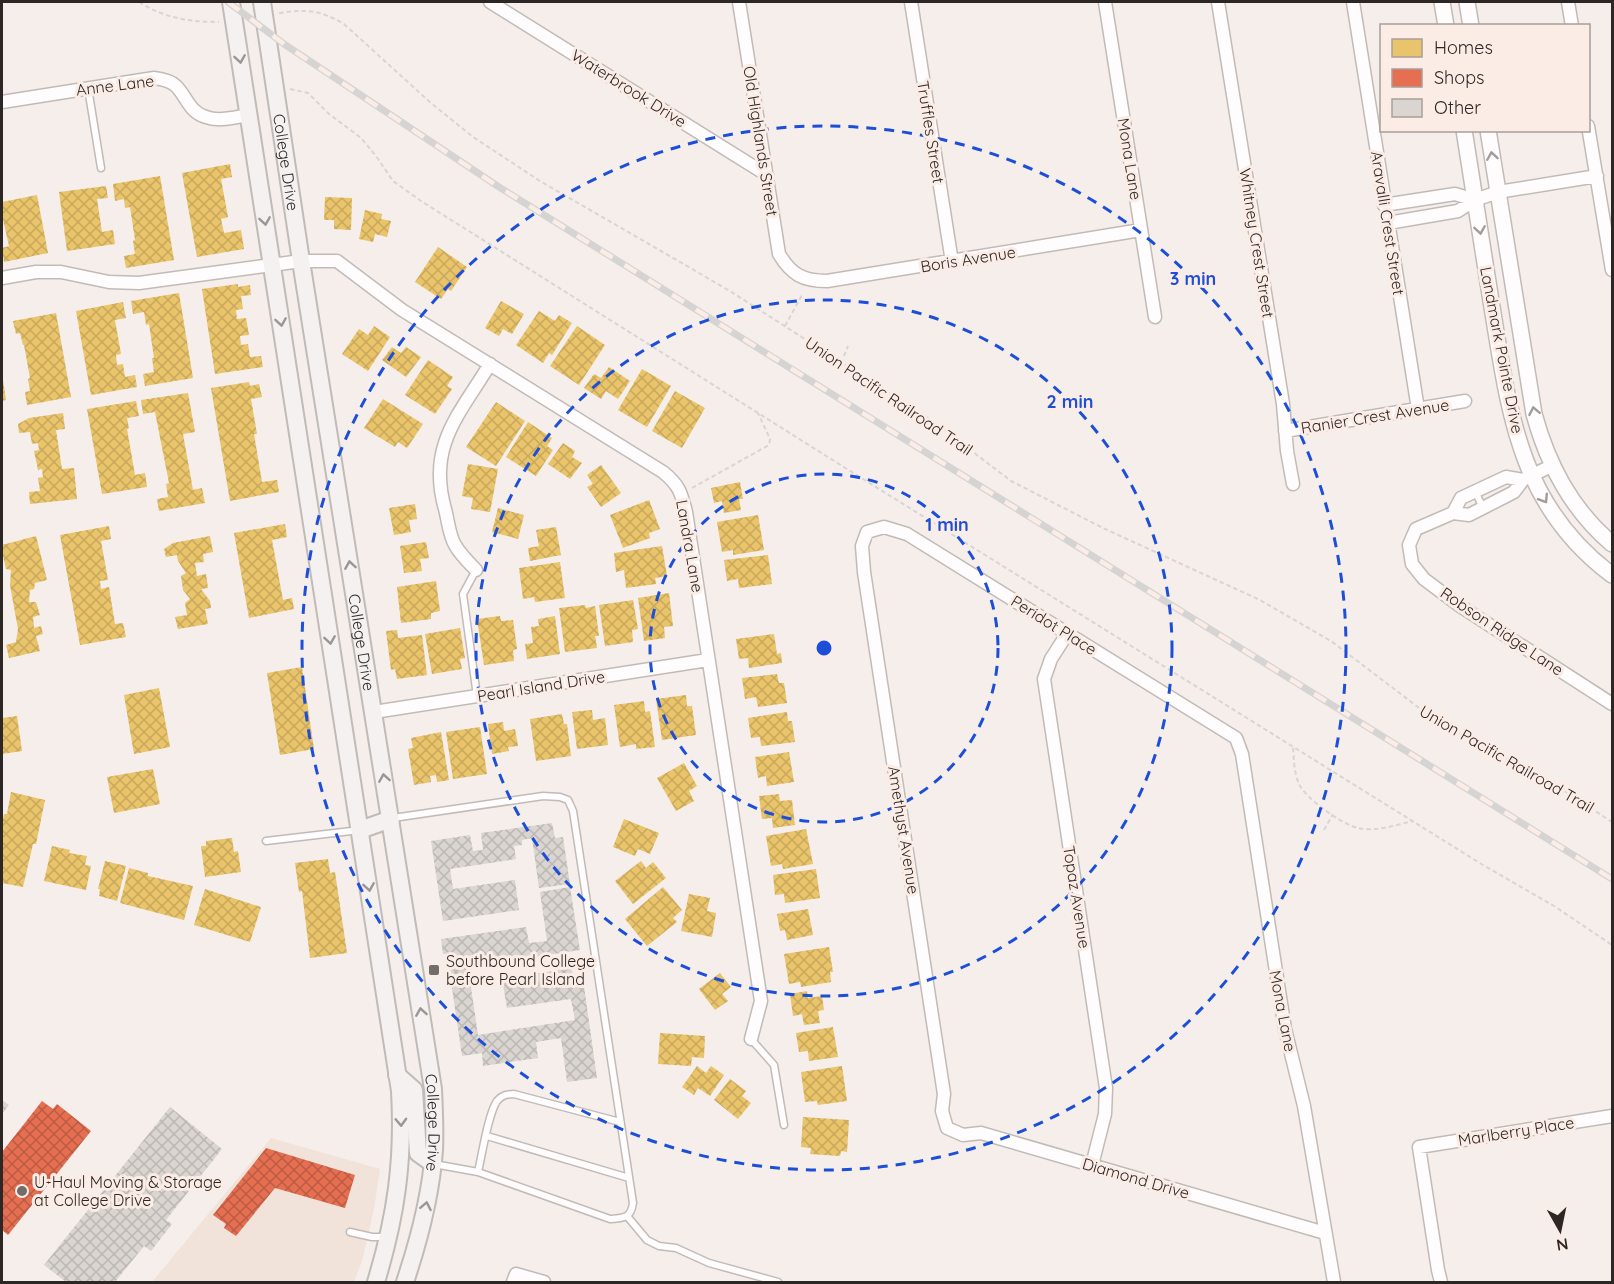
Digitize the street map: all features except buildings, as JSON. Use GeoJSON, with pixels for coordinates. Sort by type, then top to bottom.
{"type":"FeatureCollection","features":[{"type":"Feature","properties":{"kind":"main road","name":"College Drive"},"geometry":{"type":"LineString","coordinates":[[231,2],[397,1075],[402,1143],[400,1177],[376,1282]]}},
{"type":"Feature","properties":{"kind":"main road","name":"College Drive"},"geometry":{"type":"LineString","coordinates":[[262,2],[433,1089],[432,1163],[417,1243],[405,1282]]}},
{"type":"Feature","properties":{"kind":"main road"},"geometry":{"type":"LineString","coordinates":[[360,830],[391,819]]}},
{"type":"Feature","properties":{"kind":"main road"},"geometry":{"type":"LineString","coordinates":[[397,1075],[414,1090],[418,1153],[432,1163]]}},
{"type":"Feature","properties":{"kind":"main road"},"geometry":{"type":"LineString","coordinates":[[388,1237],[417,1243]]}},
{"type":"Feature","properties":{"kind":"street","name":"Waterbrook Drive"},"geometry":{"type":"LineString","coordinates":[[490,2],[767,175]]}},
{"type":"Feature","properties":{"kind":"street","name":"Old Highlands Street"},"geometry":{"type":"LineString","coordinates":[[740,2],[779,254],[786,266],[796,275]]}},
{"type":"Feature","properties":{"kind":"street","name":"Truffles Street"},"geometry":{"type":"LineString","coordinates":[[911,2],[952,262]]}},
{"type":"Feature","properties":{"kind":"street","name":"Mona Lane"},"geometry":{"type":"LineString","coordinates":[[1105,2],[1155,316]]}},
{"type":"Feature","properties":{"kind":"street","name":"Whitney Crest Street"},"geometry":{"type":"LineString","coordinates":[[1218,2],[1281,393],[1293,484]]}},
{"type":"Feature","properties":{"kind":"street","name":"Aravalli Crest Street"},"geometry":{"type":"LineString","coordinates":[[1353,2],[1418,409]]}},
{"type":"Feature","properties":{"kind":"street"},"geometry":{"type":"LineString","coordinates":[[1442,2],[1446,24]]}},
{"type":"Feature","properties":{"kind":"street"},"geometry":{"type":"LineString","coordinates":[[1467,2],[1471,24]]}},
{"type":"Feature","properties":{"kind":"street"},"geometry":{"type":"LineString","coordinates":[[1568,2],[1572,24]]}},
{"type":"Feature","properties":{"kind":"street","name":"Anne Lane"},"geometry":{"type":"LineString","coordinates":[[2,102],[154,78],[167,81],[177,87],[191,109],[205,117],[219,120],[249,115]]}},
{"type":"Feature","properties":{"kind":"street","name":"Landmark Pointe Drive"},"geometry":{"type":"LineString","coordinates":[[1464,132],[1512,421],[1527,478],[1557,519],[1597,563],[1612,575]]}},
{"type":"Feature","properties":{"kind":"street","name":"Landmark Pointe Drive"},"geometry":{"type":"LineString","coordinates":[[1488,132],[1534,414],[1540,438],[1551,466],[1572,501],[1612,544]]}},
{"type":"Feature","properties":{"kind":"street"},"geometry":{"type":"LineString","coordinates":[[1589,132],[1612,270]]}},
{"type":"Feature","properties":{"kind":"street"},"geometry":{"type":"LineString","coordinates":[[1388,223],[1458,211],[1475,200],[1498,192],[1597,176]]}},
{"type":"Feature","properties":{"kind":"street"},"geometry":{"type":"LineString","coordinates":[[1384,205],[1455,194],[1475,200]]}},
{"type":"Feature","properties":{"kind":"street","name":"Boris Avenue"},"geometry":{"type":"LineString","coordinates":[[796,275],[812,281],[826,281],[1141,230]]}},
{"type":"Feature","properties":{"kind":"street","name":"Landra Lane"},"geometry":{"type":"LineString","coordinates":[[2,278],[61,272],[109,282],[139,283],[272,264],[337,261],[402,310],[663,472],[675,482],[682,494],[761,1001],[751,1039]]}},
{"type":"Feature","properties":{"kind":"street"},"geometry":{"type":"LineString","coordinates":[[476,570],[454,545],[439,490],[438,473],[447,435],[490,364]]}},
{"type":"Feature","properties":{"kind":"street","name":"Ranier Crest Avenue"},"geometry":{"type":"LineString","coordinates":[[1285,431],[1465,401]]}},
{"type":"Feature","properties":{"kind":"street"},"geometry":{"type":"LineString","coordinates":[[1527,478],[1506,477],[1475,491],[1461,498],[1453,513],[1469,515],[1514,492],[1527,478],[1551,466]]}},
{"type":"Feature","properties":{"kind":"street","name":"Robson Ridge Lane"},"geometry":{"type":"LineString","coordinates":[[1453,513],[1416,529],[1409,545],[1412,564],[1424,579],[1460,606],[1612,704]]}},
{"type":"Feature","properties":{"kind":"street","name":"Peridot Place"},"geometry":{"type":"LineString","coordinates":[[867,532],[884,527],[907,534],[1236,738]]}},
{"type":"Feature","properties":{"kind":"street","name":"Amethyst Avenue"},"geometry":{"type":"LineString","coordinates":[[867,532],[862,546],[864,572],[944,1094],[942,1111],[947,1128]]}},
{"type":"Feature","properties":{"kind":"street","name":"Topaz Avenue"},"geometry":{"type":"LineString","coordinates":[[1067,633],[1044,679],[1106,1088],[1105,1114],[1092,1165]]}},
{"type":"Feature","properties":{"kind":"street","name":"Pearl Island Drive"},"geometry":{"type":"LineString","coordinates":[[374,712],[708,660]]}},
{"type":"Feature","properties":{"kind":"street","name":"Mona Lane"},"geometry":{"type":"LineString","coordinates":[[1236,738],[1242,754],[1285,1029],[1305,1106],[1324,1233],[1334,1282]]}},
{"type":"Feature","properties":{"kind":"street","name":"Marlberry Place"},"geometry":{"type":"LineString","coordinates":[[1441,1282],[1419,1147],[1612,1116]]}},
{"type":"Feature","properties":{"kind":"street","name":"Diamond Drive"},"geometry":{"type":"LineString","coordinates":[[947,1128],[963,1135],[981,1133],[1324,1233]]}},
{"type":"Feature","properties":{"kind":"street"},"geometry":{"type":"LineString","coordinates":[[514,1279],[544,1282]]}},
{"type":"Feature","properties":{"kind":"lane"},"geometry":{"type":"LineString","coordinates":[[88,87],[101,168]]}},
{"type":"Feature","properties":{"kind":"lane"},"geometry":{"type":"LineString","coordinates":[[1424,199],[1427,217]]}},
{"type":"Feature","properties":{"kind":"lane"},"geometry":{"type":"LineString","coordinates":[[1475,491],[1483,508]]}},
{"type":"Feature","properties":{"kind":"lane"},"geometry":{"type":"LineString","coordinates":[[476,570],[463,594],[477,696]]}},
{"type":"Feature","properties":{"kind":"lane"},"geometry":{"type":"LineString","coordinates":[[391,819],[543,796],[568,800],[573,811],[633,1203],[632,1211],[627,1216],[610,1219],[478,1172],[432,1163]]}},
{"type":"Feature","properties":{"kind":"lane"},"geometry":{"type":"LineString","coordinates":[[266,841],[360,830]]}},
{"type":"Feature","properties":{"kind":"lane"},"geometry":{"type":"LineString","coordinates":[[751,1039],[774,1065],[784,1125]]}},
{"type":"Feature","properties":{"kind":"lane"},"geometry":{"type":"LineString","coordinates":[[478,1172],[493,1109],[498,1099],[505,1095],[514,1094],[620,1122]]}},
{"type":"Feature","properties":{"kind":"lane"},"geometry":{"type":"LineString","coordinates":[[487,1136],[629,1178]]}},
{"type":"Feature","properties":{"kind":"lane"},"geometry":{"type":"LineString","coordinates":[[627,1216],[647,1240],[660,1246],[676,1248],[709,1263],[778,1282]]}},
{"type":"Feature","properties":{"kind":"lane"},"geometry":{"type":"LineString","coordinates":[[350,1232],[372,1237],[388,1237]]}},
{"type":"Feature","properties":{"kind":"path"},"geometry":{"type":"LineString","coordinates":[[139,2],[167,16],[190,22],[220,22]]}},
{"type":"Feature","properties":{"kind":"path","name":"Union Pacific Railroad Trail"},"geometry":{"type":"LineString","coordinates":[[281,23],[280,13],[314,10],[330,15],[344,24],[431,103],[473,137],[540,181],[730,291],[785,326],[934,422],[1011,481],[1103,528],[1260,600],[1330,641],[1435,720],[1552,783],[1612,822]]}},
{"type":"Feature","properties":{"kind":"path"},"geometry":{"type":"LineString","coordinates":[[275,90],[290,88],[308,93],[329,114],[360,138],[376,156],[393,182],[847,470],[1554,906],[1612,945]]}},
{"type":"Feature","properties":{"kind":"path"},"geometry":{"type":"LineString","coordinates":[[785,326],[803,293]]}},
{"type":"Feature","properties":{"kind":"path"},"geometry":{"type":"LineString","coordinates":[[842,363],[848,346]]}},
{"type":"Feature","properties":{"kind":"path"},"geometry":{"type":"LineString","coordinates":[[682,494],[769,445],[770,439],[757,411]]}},
{"type":"Feature","properties":{"kind":"path"},"geometry":{"type":"LineString","coordinates":[[1293,747],[1294,769],[1299,785],[1308,797],[1333,814],[1358,828],[1380,829],[1413,821]]}},
{"type":"Feature","properties":{"kind":"path"},"geometry":{"type":"LineString","coordinates":[[1324,830],[1333,814]]}},
{"type":"Feature","properties":{"kind":"shaded area"},"geometry":{"type":"Polygon","coordinates":[[[271,1138],[380,1169],[374,1209],[362,1261],[354,1282],[152,1282],[271,1138]]]}},
{"type":"Feature","properties":{"kind":"railway"},"geometry":{"type":"LineString","coordinates":[[228,2],[284,44],[499,187],[1612,879]]}},
{"type":"Feature","properties":{"kind":"place","name":"Southbound College before Pearl Island"},"geometry":{"type":"Point","coordinates":[434,970]}},
{"type":"Feature","properties":{"kind":"place","name":"U-Haul Moving & Storage at College Drive"},"geometry":{"type":"Point","coordinates":[22,1191]}}]}
